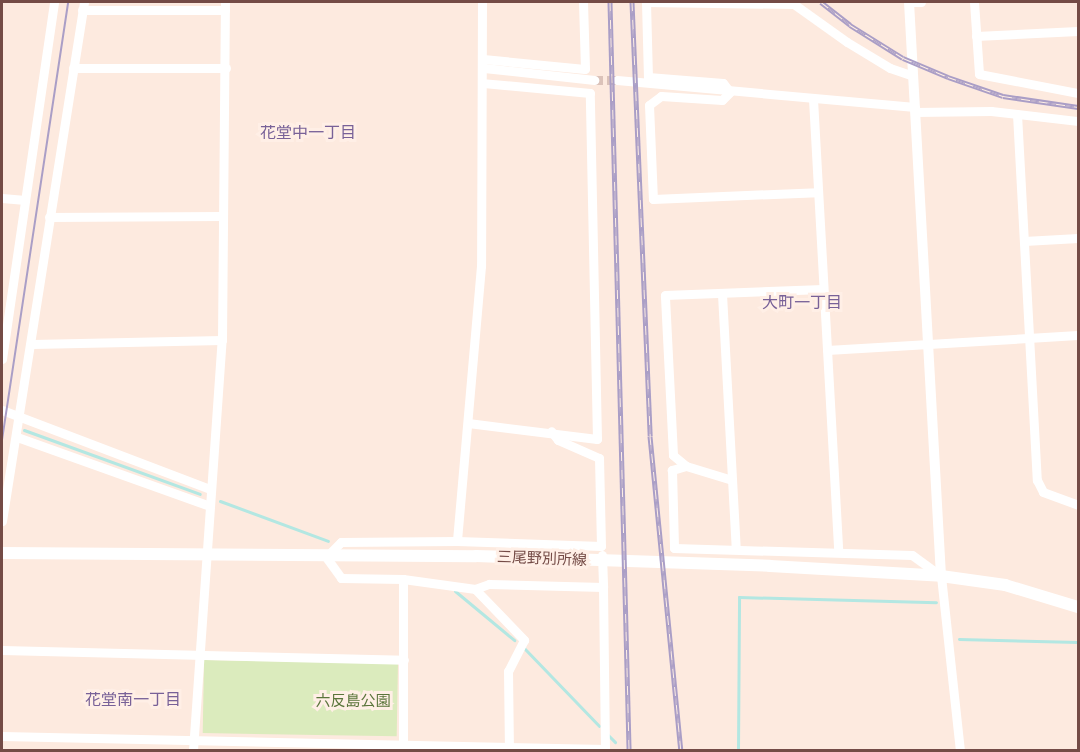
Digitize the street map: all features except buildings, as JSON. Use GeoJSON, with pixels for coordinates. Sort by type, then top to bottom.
{"type":"FeatureCollection","features":[{"type":"Feature","properties":{"kind":"main road","name":"三尾野別所線"},"geometry":{"type":"LineString","coordinates":[[2,553],[476,556],[770,566],[941,576],[1005,585],[1078,607]]}},
{"type":"Feature","properties":{"kind":"street"},"geometry":{"type":"LineString","coordinates":[[2,359],[54,2]]}},
{"type":"Feature","properties":{"kind":"street"},"geometry":{"type":"LineString","coordinates":[[457,541],[481,266],[484,64],[482,2]]}},
{"type":"Feature","properties":{"kind":"street"},"geometry":{"type":"LineString","coordinates":[[484,64],[585,69],[583,2]]}},
{"type":"Feature","properties":{"kind":"street"},"geometry":{"type":"LineString","coordinates":[[730,92],[723,83],[648,76],[646,2],[792,3],[847,42],[890,68],[913,76]]}},
{"type":"Feature","properties":{"kind":"street"},"geometry":{"type":"LineString","coordinates":[[921,2],[909,2],[941,576],[960,750]]}},
{"type":"Feature","properties":{"kind":"street"},"geometry":{"type":"LineString","coordinates":[[974,2],[979,74],[1078,93]]}},
{"type":"Feature","properties":{"kind":"street"},"geometry":{"type":"LineString","coordinates":[[2,520],[32,344],[49,217],[83,6],[225,6],[222,340],[193,750]]}},
{"type":"Feature","properties":{"kind":"street"},"geometry":{"type":"LineString","coordinates":[[976,36],[1078,31]]}},
{"type":"Feature","properties":{"kind":"street"},"geometry":{"type":"LineString","coordinates":[[484,64],[594,80]]}},
{"type":"Feature","properties":{"kind":"street"},"geometry":{"type":"LineString","coordinates":[[73,68],[226,68]]}},
{"type":"Feature","properties":{"kind":"street"},"geometry":{"type":"LineString","coordinates":[[617,80],[915,110],[1017,114],[1078,121]]}},
{"type":"Feature","properties":{"kind":"street"},"geometry":{"type":"LineString","coordinates":[[468,423],[551,431],[597,439],[590,93],[483,83]]}},
{"type":"Feature","properties":{"kind":"street"},"geometry":{"type":"LineString","coordinates":[[730,92],[722,100],[661,96],[649,105],[653,199],[818,192]]}},
{"type":"Feature","properties":{"kind":"street"},"geometry":{"type":"LineString","coordinates":[[813,99],[838,551]]}},
{"type":"Feature","properties":{"kind":"street"},"geometry":{"type":"LineString","coordinates":[[1017,114],[1037,480],[1043,492],[1078,505]]}},
{"type":"Feature","properties":{"kind":"street"},"geometry":{"type":"LineString","coordinates":[[2,198],[25,200]]}},
{"type":"Feature","properties":{"kind":"street"},"geometry":{"type":"LineString","coordinates":[[49,217],[222,216]]}},
{"type":"Feature","properties":{"kind":"street"},"geometry":{"type":"LineString","coordinates":[[1023,241],[1078,238]]}},
{"type":"Feature","properties":{"kind":"street"},"geometry":{"type":"LineString","coordinates":[[732,480],[686,466],[672,455],[665,295],[823,289]]}},
{"type":"Feature","properties":{"kind":"street"},"geometry":{"type":"LineString","coordinates":[[722,294],[736,549]]}},
{"type":"Feature","properties":{"kind":"street"},"geometry":{"type":"LineString","coordinates":[[826,350],[928,342],[1078,335]]}},
{"type":"Feature","properties":{"kind":"street"},"geometry":{"type":"LineString","coordinates":[[32,344],[222,340]]}},
{"type":"Feature","properties":{"kind":"street"},"geometry":{"type":"LineString","coordinates":[[2,410],[210,489]]}},
{"type":"Feature","properties":{"kind":"street"},"geometry":{"type":"LineString","coordinates":[[2,736],[194,740],[403,749],[605,750],[599,458],[558,440],[551,431]]}},
{"type":"Feature","properties":{"kind":"street"},"geometry":{"type":"LineString","coordinates":[[17,437],[210,506]]}},
{"type":"Feature","properties":{"kind":"street"},"geometry":{"type":"LineString","coordinates":[[686,466],[672,470],[674,548],[838,551],[912,555],[941,576]]}},
{"type":"Feature","properties":{"kind":"street"},"geometry":{"type":"LineString","coordinates":[[601,546],[457,541],[341,542],[326,556],[341,578],[403,579],[475,589],[489,584],[603,587]]}},
{"type":"Feature","properties":{"kind":"street"},"geometry":{"type":"LineString","coordinates":[[403,579],[403,749]]}},
{"type":"Feature","properties":{"kind":"street"},"geometry":{"type":"LineString","coordinates":[[475,589],[524,640],[508,671],[509,749]]}},
{"type":"Feature","properties":{"kind":"street"},"geometry":{"type":"LineString","coordinates":[[2,650],[404,660]]}},
{"type":"Feature","properties":{"kind":"green space","name":"六反島公園"},"geometry":{"type":"Polygon","coordinates":[[[204,660],[398,663],[397,736],[203,733],[204,660]]]}},
{"type":"Feature","properties":{"kind":"waterway"},"geometry":{"type":"LineString","coordinates":[[24,430],[200,494]]}},
{"type":"Feature","properties":{"kind":"waterway"},"geometry":{"type":"LineString","coordinates":[[220,501],[328,541]]}},
{"type":"Feature","properties":{"kind":"waterway"},"geometry":{"type":"LineString","coordinates":[[455,591],[514,640]]}},
{"type":"Feature","properties":{"kind":"waterway"},"geometry":{"type":"LineString","coordinates":[[738,750],[739,597],[936,602]]}},
{"type":"Feature","properties":{"kind":"waterway"},"geometry":{"type":"LineString","coordinates":[[959,639],[1078,642]]}},
{"type":"Feature","properties":{"kind":"waterway"},"geometry":{"type":"LineString","coordinates":[[524,648],[599,726]]}},
{"type":"Feature","properties":{"kind":"waterway"},"geometry":{"type":"LineString","coordinates":[[608,735],[615,742]]}},
{"type":"Feature","properties":{"kind":"tunnel"},"geometry":{"type":"LineString","coordinates":[[594,80],[617,80]]}},
{"type":"Feature","properties":{"kind":"tram line"},"geometry":{"type":"LineString","coordinates":[[2,440],[68,2]]}},
{"type":"Feature","properties":{"kind":"railway"},"geometry":{"type":"LineString","coordinates":[[610,2],[629,750]]}},
{"type":"Feature","properties":{"kind":"railway"},"geometry":{"type":"LineString","coordinates":[[632,2],[650,436],[681,750]]}},
{"type":"Feature","properties":{"kind":"railway"},"geometry":{"type":"LineString","coordinates":[[821,2],[850,25],[903,58],[948,77],[1003,96],[1078,107]]}},
{"type":"Feature","properties":{"kind":"district","name":"花堂中一丁目"},"geometry":{"type":"Point","coordinates":[308,132]}},
{"type":"Feature","properties":{"kind":"district","name":"大町一丁目"},"geometry":{"type":"Point","coordinates":[802,302]}},
{"type":"Feature","properties":{"kind":"district","name":"花堂南一丁目"},"geometry":{"type":"Point","coordinates":[133,699]}}]}
